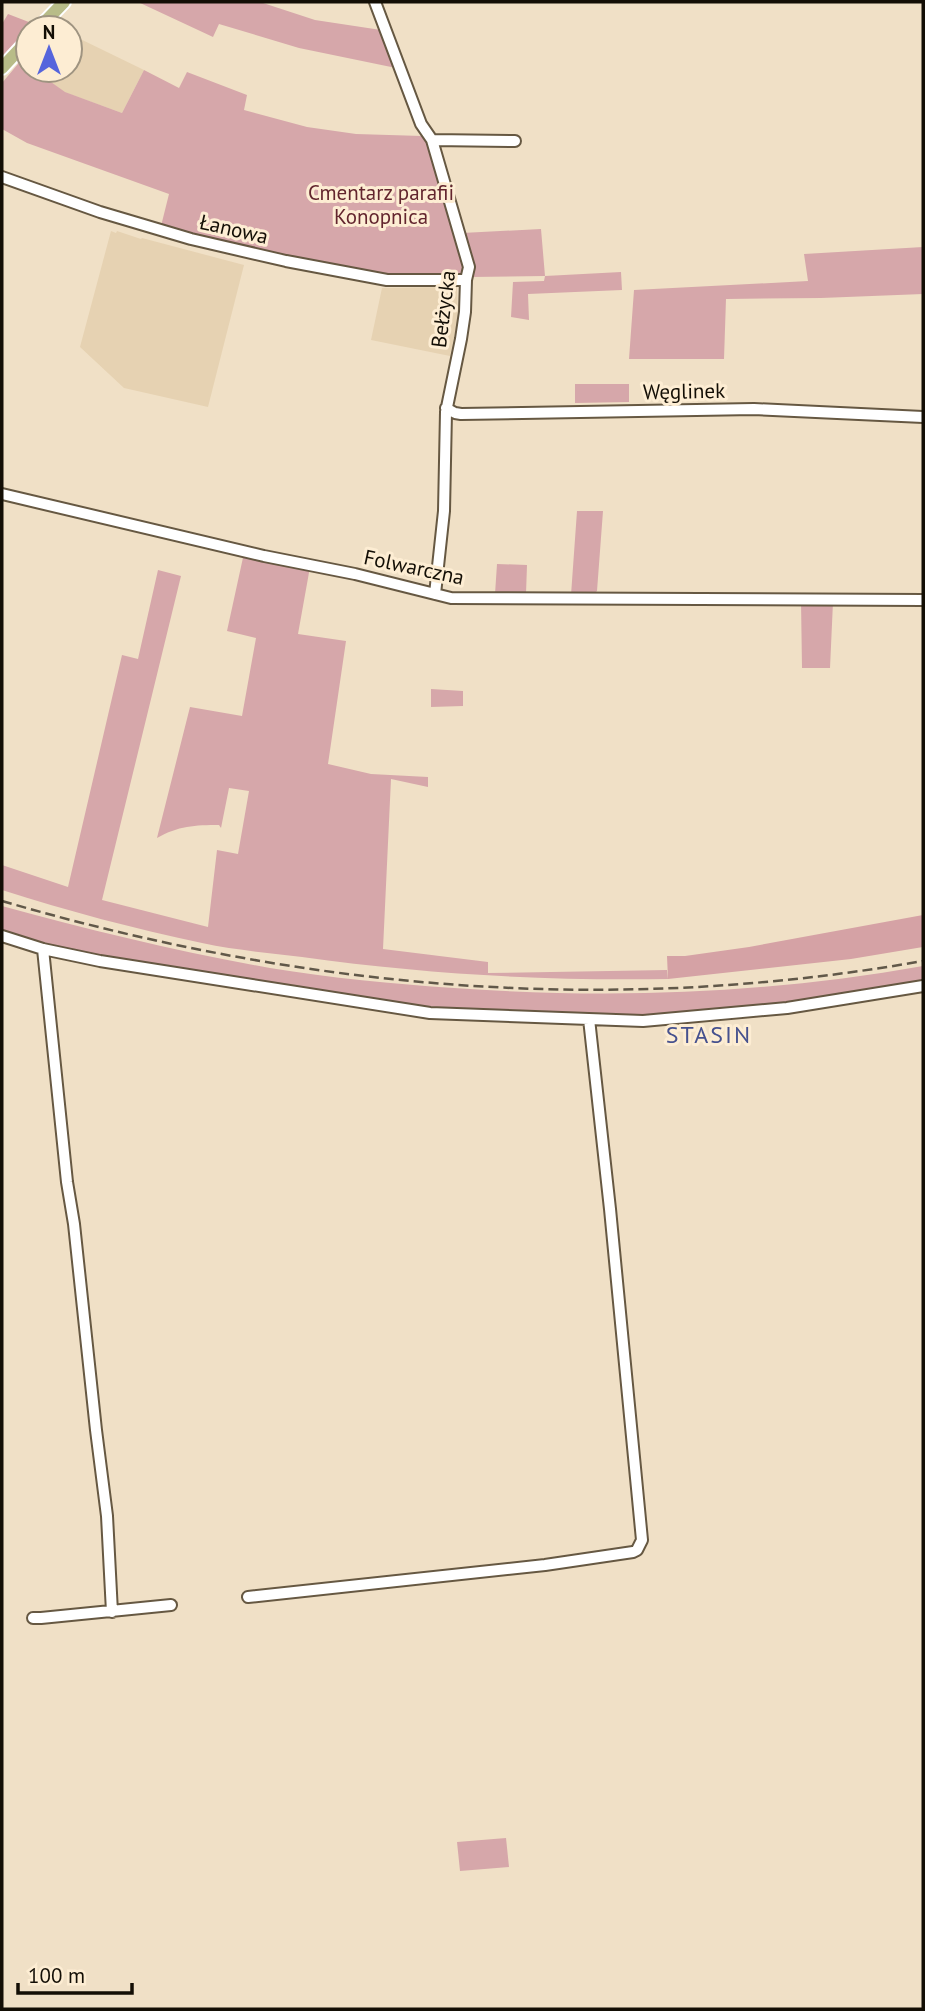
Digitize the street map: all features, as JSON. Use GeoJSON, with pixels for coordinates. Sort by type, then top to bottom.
{"type":"FeatureCollection","features":[{"type":"Feature","properties":{"kind":"main road"},"geometry":{"type":"LineString","coordinates":[[2,68],[14,55]]}},
{"type":"Feature","properties":{"kind":"street","name":"Bełżycka"},"geometry":{"type":"LineString","coordinates":[[374,2],[421,124],[432,140],[469,267],[461,339],[446,408],[444,511],[435,594]]}},
{"type":"Feature","properties":{"kind":"street"},"geometry":{"type":"LineString","coordinates":[[432,140],[515,141]]}},
{"type":"Feature","properties":{"kind":"street","name":"Łanowa"},"geometry":{"type":"LineString","coordinates":[[2,177],[171,233],[275,258],[387,280],[466,280]]}},
{"type":"Feature","properties":{"kind":"street","name":"Węglinek"},"geometry":{"type":"LineString","coordinates":[[446,408],[455,414],[754,409],[923,417]]}},
{"type":"Feature","properties":{"kind":"street","name":"Folwarczna"},"geometry":{"type":"LineString","coordinates":[[2,494],[451,598],[923,600]]}},
{"type":"Feature","properties":{"kind":"street"},"geometry":{"type":"LineString","coordinates":[[2,936],[43,949],[100,961],[430,1013],[643,1021],[787,1008],[923,986]]}},
{"type":"Feature","properties":{"kind":"street"},"geometry":{"type":"LineString","coordinates":[[43,949],[107,1516],[113,1612]]}},
{"type":"Feature","properties":{"kind":"street"},"geometry":{"type":"LineString","coordinates":[[248,1597],[545,1565],[637,1550],[642,1540],[589,1019]]}},
{"type":"Feature","properties":{"kind":"street"},"geometry":{"type":"LineString","coordinates":[[33,1618],[171,1605]]}},
{"type":"Feature","properties":{"kind":"shaded area"},"geometry":{"type":"Polygon","coordinates":[[[8,14],[14,16],[14,45],[2,58],[2,24],[8,14]]]}},
{"type":"Feature","properties":{"kind":"shaded area"},"geometry":{"type":"Polygon","coordinates":[[[84,41],[144,70],[122,113],[64,92],[53,84],[84,84],[84,41]]]}},
{"type":"Feature","properties":{"kind":"shaded area"},"geometry":{"type":"Polygon","coordinates":[[[111,231],[244,265],[208,407],[124,388],[80,347],[111,231]]]}},
{"type":"Feature","properties":{"kind":"shaded area"},"geometry":{"type":"Polygon","coordinates":[[[457,287],[458,319],[450,356],[371,340],[382,288],[457,287]]]}},
{"type":"Feature","properties":{"kind":"shaded area"},"geometry":{"type":"Polygon","coordinates":[[[923,915],[923,947],[851,959],[668,979],[667,956],[749,947],[923,915]]]}},
{"type":"Feature","properties":{"kind":"green space"},"geometry":{"type":"Polygon","coordinates":[[[138,2],[260,2],[315,20],[381,30],[396,68],[299,48],[219,24],[213,37],[138,2]]]}},
{"type":"Feature","properties":{"kind":"green space","name":"Cmentarz parafii Konopnica"},"geometry":{"type":"Polygon","coordinates":[[[14,69],[14,84],[54,84],[65,92],[122,113],[144,70],[179,88],[187,72],[247,95],[244,110],[307,127],[356,134],[422,136],[430,142],[466,272],[463,276],[386,277],[221,242],[161,226],[169,194],[27,143],[2,129],[2,83],[14,69]]]}},
{"type":"Feature","properties":{"kind":"green space"},"geometry":{"type":"Polygon","coordinates":[[[541,229],[545,276],[471,277],[462,233],[541,229]]]}},
{"type":"Feature","properties":{"kind":"green space"},"geometry":{"type":"Polygon","coordinates":[[[923,247],[923,294],[726,299],[724,359],[629,359],[634,290],[808,281],[804,254],[923,247]]]}},
{"type":"Feature","properties":{"kind":"green space"},"geometry":{"type":"Polygon","coordinates":[[[621,272],[622,290],[528,294],[529,320],[511,317],[513,282],[544,281],[545,276],[621,272]]]}},
{"type":"Feature","properties":{"kind":"green space"},"geometry":{"type":"Polygon","coordinates":[[[575,384],[629,384],[629,402],[575,403],[575,384]]]}},
{"type":"Feature","properties":{"kind":"green space"},"geometry":{"type":"Polygon","coordinates":[[[577,511],[603,511],[597,591],[593,595],[571,595],[577,511]]]}},
{"type":"Feature","properties":{"kind":"green space"},"geometry":{"type":"Polygon","coordinates":[[[244,553],[310,567],[298,634],[346,641],[328,764],[371,774],[428,777],[428,787],[391,779],[383,949],[488,962],[488,973],[667,970],[668,979],[485,975],[393,968],[239,949],[127,926],[2,890],[2,865],[68,887],[122,655],[138,659],[158,570],[181,576],[102,900],[208,927],[217,850],[238,854],[249,791],[229,788],[221,828],[219,825],[187,827],[157,838],[190,707],[242,716],[256,638],[227,631],[244,553]]]}},
{"type":"Feature","properties":{"kind":"green space"},"geometry":{"type":"Polygon","coordinates":[[[497,564],[527,565],[526,594],[495,594],[497,564]]]}},
{"type":"Feature","properties":{"kind":"green space"},"geometry":{"type":"Polygon","coordinates":[[[801,601],[833,602],[830,668],[802,668],[801,601]]]}},
{"type":"Feature","properties":{"kind":"green space"},"geometry":{"type":"Polygon","coordinates":[[[431,689],[463,691],[463,706],[431,707],[431,689]]]}},
{"type":"Feature","properties":{"kind":"green space"},"geometry":{"type":"Polygon","coordinates":[[[2,906],[68,924],[236,962],[316,975],[408,985],[572,993],[689,992],[806,983],[923,966],[923,981],[780,1003],[648,1015],[414,1006],[52,946],[2,930],[2,906]]]}},
{"type":"Feature","properties":{"kind":"green space"},"geometry":{"type":"Polygon","coordinates":[[[506,1838],[509,1867],[460,1871],[457,1842],[506,1838]]]}},
{"type":"Feature","properties":{"kind":"railway"},"geometry":{"type":"LineString","coordinates":[[2,901],[116,931],[230,956],[345,974],[459,985],[574,990],[690,987],[806,978],[923,961]]}},
{"type":"Feature","properties":{"kind":"district","name":"STASIN"},"geometry":{"type":"Point","coordinates":[709,1034]}}]}
